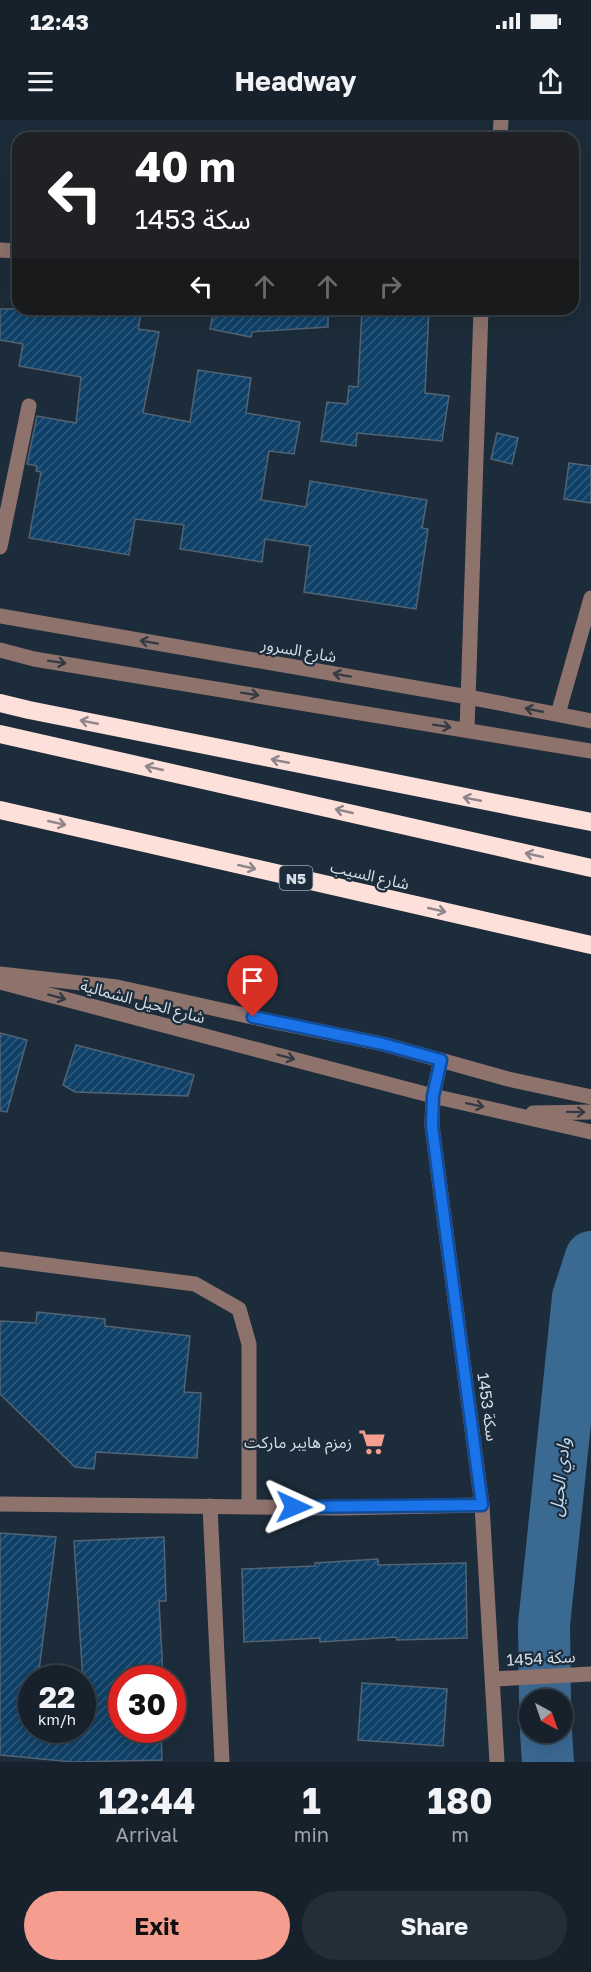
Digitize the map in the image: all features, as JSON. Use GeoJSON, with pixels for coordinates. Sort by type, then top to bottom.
{"type":"FeatureCollection","features":[{"type":"Feature","properties":{"kind":"highway"},"geometry":{"type":"LineString","coordinates":[[0,703],[40,713],[591,822]]}},
{"type":"Feature","properties":{"kind":"highway"},"geometry":{"type":"LineString","coordinates":[[0,734],[591,868]]}},
{"type":"Feature","properties":{"kind":"highway","name":"شارع السيب"},"geometry":{"type":"LineString","coordinates":[[0,810],[591,945]]}},
{"type":"Feature","properties":{"kind":"street"},"geometry":{"type":"LineString","coordinates":[[467,730],[481,315]]}},
{"type":"Feature","properties":{"kind":"street"},"geometry":{"type":"LineString","coordinates":[[0,547],[29,406]]}},
{"type":"Feature","properties":{"kind":"street"},"geometry":{"type":"LineString","coordinates":[[558,714],[591,598]]}},
{"type":"Feature","properties":{"kind":"street","name":"شارع السرور"},"geometry":{"type":"LineString","coordinates":[[0,616],[468,697],[591,721]]}},
{"type":"Feature","properties":{"kind":"street"},"geometry":{"type":"LineString","coordinates":[[0,650],[34,659],[591,751]]}},
{"type":"Feature","properties":{"kind":"street","name":"شارع الحيل الشمالية"},"geometry":{"type":"LineString","coordinates":[[0,974],[117,987],[383,1044],[508,1079],[591,1097]]}},
{"type":"Feature","properties":{"kind":"street","name":"شارع الحيل الشمالية"},"geometry":{"type":"LineString","coordinates":[[0,982],[433,1096],[591,1132]]}},
{"type":"Feature","properties":{"kind":"street","name":"سكة 1453"},"geometry":{"type":"LineString","coordinates":[[441,1060],[433,1096],[432,1126],[482,1505],[497,1762]]}},
{"type":"Feature","properties":{"kind":"street"},"geometry":{"type":"LineString","coordinates":[[518,1114],[591,1112]]}},
{"type":"Feature","properties":{"kind":"street"},"geometry":{"type":"LineString","coordinates":[[0,1259],[195,1284],[239,1309],[249,1344],[249,1507]]}},
{"type":"Feature","properties":{"kind":"street"},"geometry":{"type":"LineString","coordinates":[[0,1504],[340,1508],[482,1505]]}},
{"type":"Feature","properties":{"kind":"street"},"geometry":{"type":"LineString","coordinates":[[210,1506],[222,1762]]}},
{"type":"Feature","properties":{"kind":"street","name":"سكة 1454"},"geometry":{"type":"LineString","coordinates":[[493,1678],[591,1674]]}},
{"type":"Feature","properties":{"kind":"building"},"geometry":{"type":"Polygon","coordinates":[[[0,309],[12,309],[12,315],[141,315],[138,329],[159,332],[143,413],[190,422],[198,370],[251,378],[246,413],[300,422],[294,454],[269,451],[261,500],[306,507],[310,481],[427,500],[422,528],[428,529],[416,609],[304,592],[310,546],[265,539],[262,562],[180,549],[184,525],[135,519],[129,555],[29,538],[41,472],[36,471],[37,466],[27,464],[37,416],[76,423],[81,377],[19,366],[23,344],[0,340],[0,309]]]}},
{"type":"Feature","properties":{"kind":"building"},"geometry":{"type":"Polygon","coordinates":[[[213,315],[328,315],[328,327],[252,332],[251,337],[210,329],[213,315]]]}},
{"type":"Feature","properties":{"kind":"building"},"geometry":{"type":"Polygon","coordinates":[[[362,315],[429,315],[425,393],[449,396],[442,441],[357,433],[356,446],[321,441],[327,402],[347,404],[349,386],[358,387],[362,315]]]}},
{"type":"Feature","properties":{"kind":"building"},"geometry":{"type":"Polygon","coordinates":[[[497,433],[518,438],[512,464],[491,459],[497,433]]]}},
{"type":"Feature","properties":{"kind":"building"},"geometry":{"type":"Polygon","coordinates":[[[569,463],[591,466],[591,503],[564,499],[569,463]]]}},
{"type":"Feature","properties":{"kind":"building"},"geometry":{"type":"Polygon","coordinates":[[[0,1033],[27,1040],[7,1112],[0,1111],[0,1033]]]}},
{"type":"Feature","properties":{"kind":"building"},"geometry":{"type":"Polygon","coordinates":[[[76,1045],[194,1075],[188,1096],[75,1092],[63,1085],[76,1045]]]}},
{"type":"Feature","properties":{"kind":"building"},"geometry":{"type":"Polygon","coordinates":[[[37,1312],[105,1319],[105,1326],[190,1336],[184,1392],[201,1393],[197,1458],[96,1452],[94,1469],[75,1467],[0,1394],[0,1321],[36,1323],[37,1312]]]}},
{"type":"Feature","properties":{"kind":"building"},"geometry":{"type":"Polygon","coordinates":[[[0,1533],[56,1537],[40,1665],[18,1665],[18,1743],[96,1743],[96,1665],[82,1665],[74,1541],[164,1537],[166,1601],[159,1601],[162,1665],[108,1665],[108,1743],[161,1743],[162,1760],[73,1762],[0,1755],[0,1533]]]}},
{"type":"Feature","properties":{"kind":"building"},"geometry":{"type":"Polygon","coordinates":[[[378,1559],[378,1565],[466,1563],[467,1638],[397,1640],[396,1637],[320,1642],[320,1638],[244,1642],[242,1569],[315,1566],[315,1563],[378,1559]]]}},
{"type":"Feature","properties":{"kind":"building"},"geometry":{"type":"Polygon","coordinates":[[[362,1683],[447,1689],[443,1746],[358,1740],[362,1683]]]}},
{"type":"Feature","properties":{"kind":"waterway","name":"وادي الحيل"},"geometry":{"type":"LineString","coordinates":[[545,1689],[544,1625],[578,1297],[591,1257]]}},
{"type":"Feature","properties":{"kind":"waterway","name":"وادي الحيل"},"geometry":{"type":"LineString","coordinates":[[547,1743],[548,1762]]}},
{"type":"Feature","properties":{"kind":"place","name":"زمزم هايبر ماركت"},"geometry":{"type":"Point","coordinates":[372,1442]}},
{"type":"Feature","properties":{"kind":"route"},"geometry":{"type":"LineString","coordinates":[[253,1017],[383,1044],[441,1060],[433,1096],[432,1126],[482,1505],[294,1507]]}}]}
